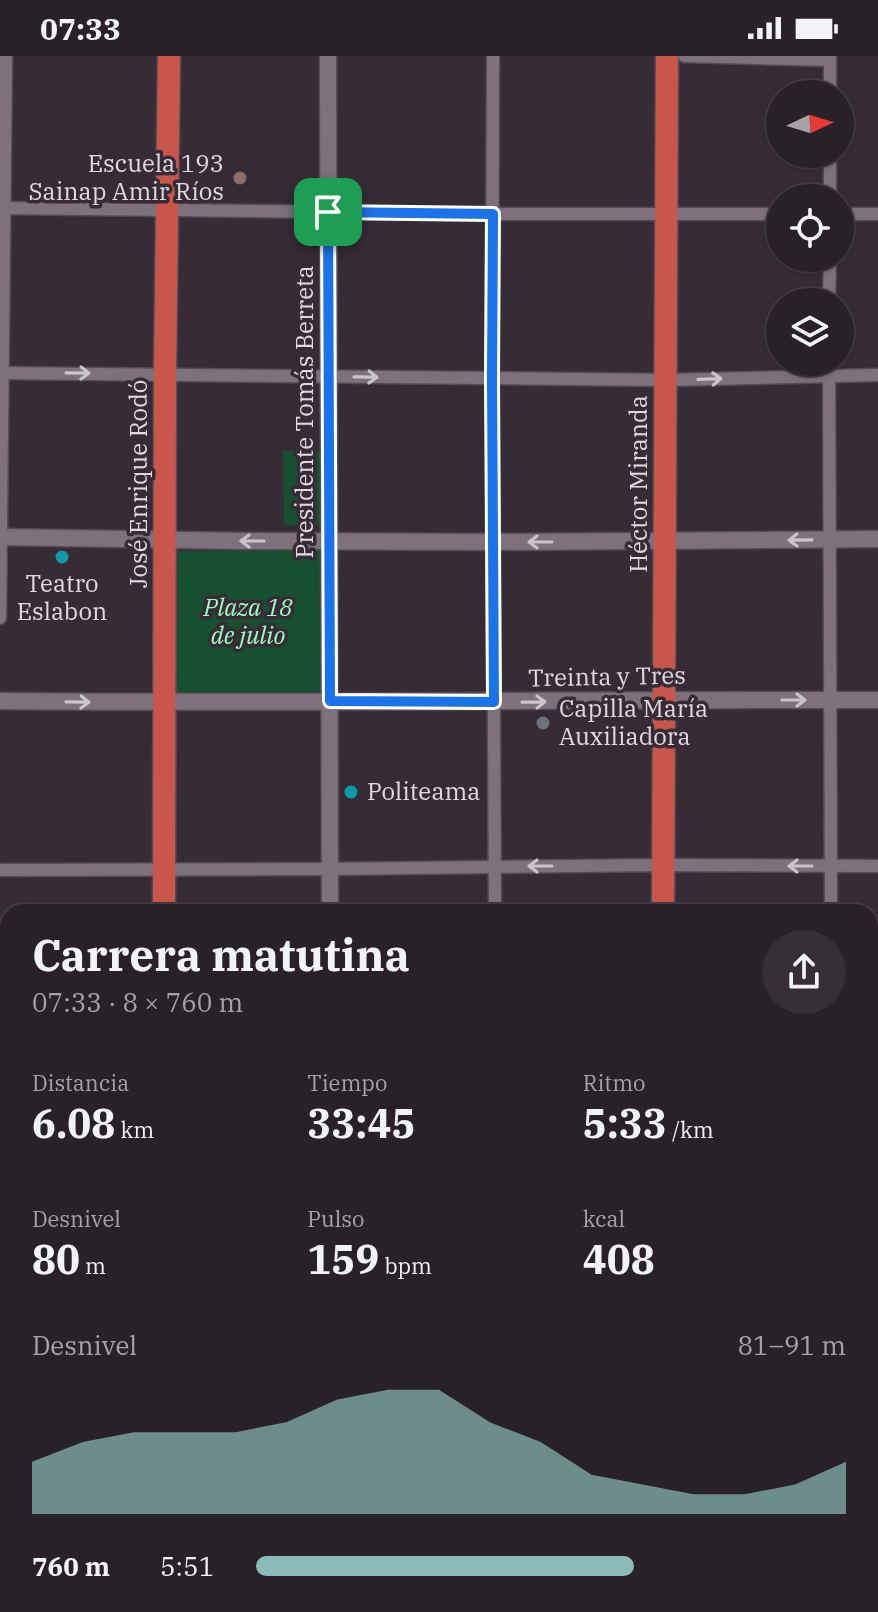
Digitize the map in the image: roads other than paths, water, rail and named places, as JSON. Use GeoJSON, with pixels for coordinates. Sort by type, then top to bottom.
{"type":"FeatureCollection","features":[{"type":"Feature","properties":{"kind":"highway","name":"José Enrique Rodó"},"geometry":{"type":"LineString","coordinates":[[164,904],[169,56]]}},
{"type":"Feature","properties":{"kind":"highway","name":"Héctor Miranda"},"geometry":{"type":"LineString","coordinates":[[663,904],[667,56]]}},
{"type":"Feature","properties":{"kind":"street"},"geometry":{"type":"LineString","coordinates":[[0,618],[6,56]]}},
{"type":"Feature","properties":{"kind":"street","name":"Presidente Tomás Berreta"},"geometry":{"type":"LineString","coordinates":[[328,56],[330,904]]}},
{"type":"Feature","properties":{"kind":"street"},"geometry":{"type":"LineString","coordinates":[[493,56],[495,904]]}},
{"type":"Feature","properties":{"kind":"street"},"geometry":{"type":"LineString","coordinates":[[684,56],[830,58],[830,80]]}},
{"type":"Feature","properties":{"kind":"street"},"geometry":{"type":"LineString","coordinates":[[2,208],[766,214]]}},
{"type":"Feature","properties":{"kind":"street"},"geometry":{"type":"LineString","coordinates":[[854,214],[878,214]]}},
{"type":"Feature","properties":{"kind":"street"},"geometry":{"type":"LineString","coordinates":[[854,372],[878,375]]}},
{"type":"Feature","properties":{"kind":"street"},"geometry":{"type":"LineString","coordinates":[[1,373],[665,380],[766,373]]}},
{"type":"Feature","properties":{"kind":"street"},"geometry":{"type":"LineString","coordinates":[[829,376],[831,904]]}},
{"type":"Feature","properties":{"kind":"street"},"geometry":{"type":"LineString","coordinates":[[0,537],[493,542],[878,539]]}},
{"type":"Feature","properties":{"kind":"street","name":"Treinta y Tres"},"geometry":{"type":"LineString","coordinates":[[0,701],[878,700]]}},
{"type":"Feature","properties":{"kind":"street"},"geometry":{"type":"LineString","coordinates":[[0,870],[878,866]]}},
{"type":"Feature","properties":{"kind":"place","name":"Escuela 193 Sainap Amir Ríos"},"geometry":{"type":"Point","coordinates":[240,178]}},
{"type":"Feature","properties":{"kind":"place","name":"Teatro Eslabon"},"geometry":{"type":"Point","coordinates":[62,557]}},
{"type":"Feature","properties":{"kind":"place","name":"Capilla María Auxiliadora"},"geometry":{"type":"Point","coordinates":[543,723]}},
{"type":"Feature","properties":{"kind":"place","name":"Politeama"},"geometry":{"type":"Point","coordinates":[351,792]}},
{"type":"Feature","properties":{"kind":"park label","name":"Plaza 18 de julio"},"geometry":{"type":"Point","coordinates":[248,622]}}]}
